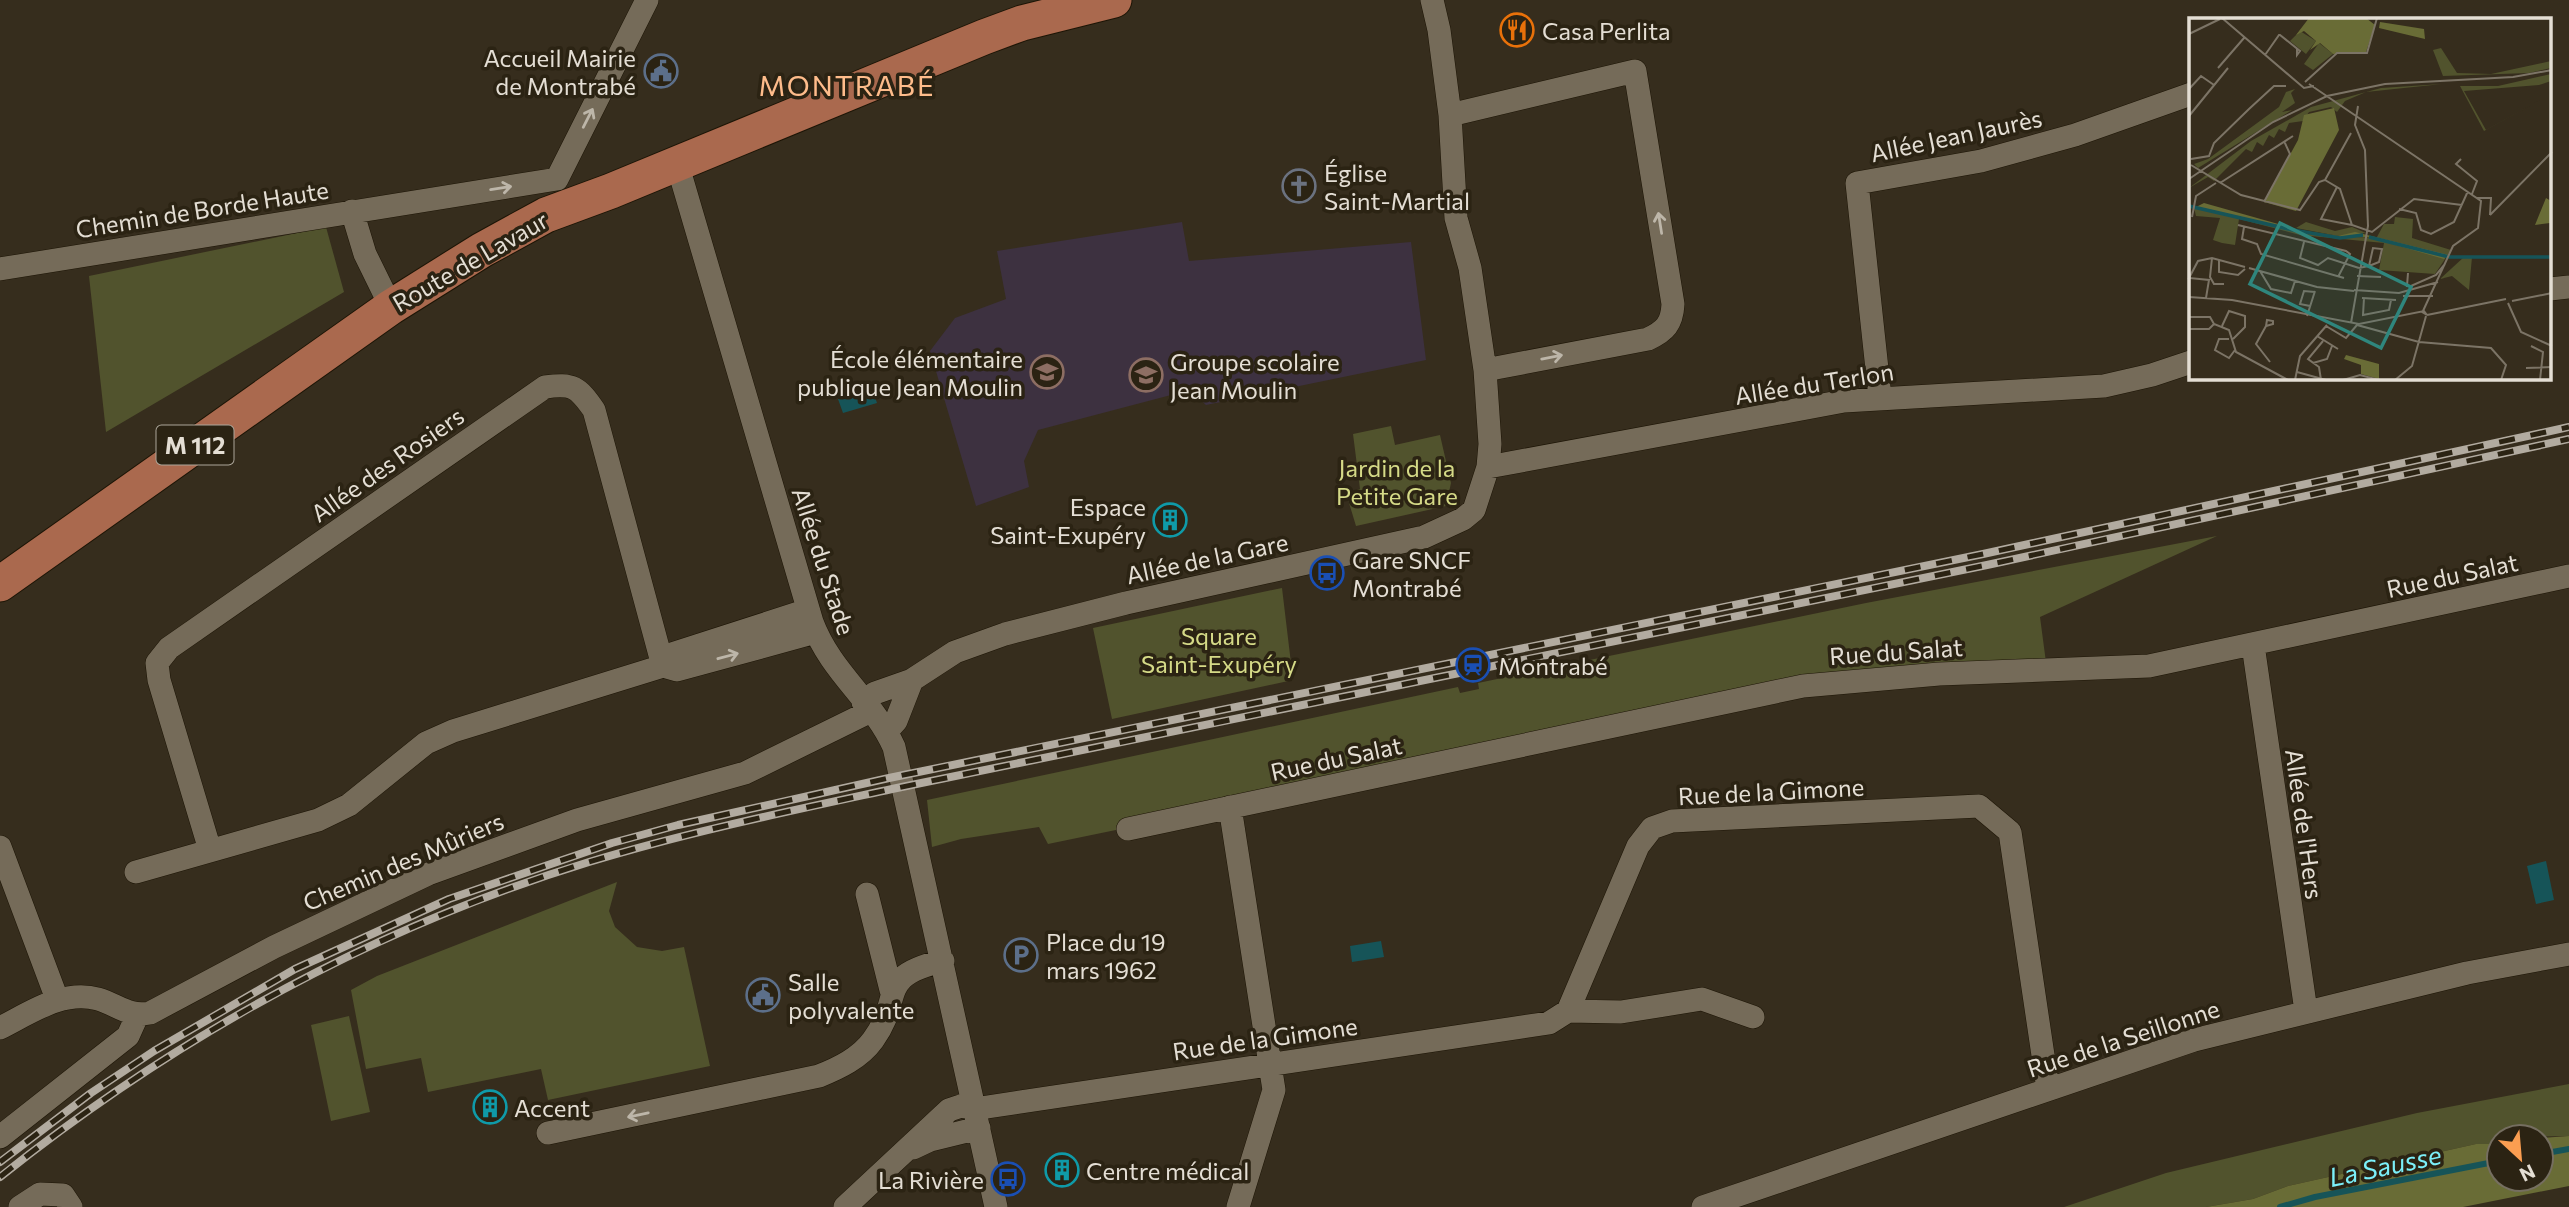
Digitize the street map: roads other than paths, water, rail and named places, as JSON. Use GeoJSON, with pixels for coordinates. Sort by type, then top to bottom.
{"type":"FeatureCollection","features":[{"type":"Feature","properties":{"kind":"main road","name":"Route de Lavaur"},"geometry":{"type":"LineString","coordinates":[[0,584],[391,307],[482,250],[545,215],[677,163],[1021,12],[1114,0]]}},
{"type":"Feature","properties":{"kind":"street"},"geometry":{"type":"LineString","coordinates":[[352,211],[557,179],[647,0]]}},
{"type":"Feature","properties":{"kind":"street","name":"Allée de la Gare"},"geometry":{"type":"LineString","coordinates":[[867,706],[876,693],[912,680],[955,652],[1027,627],[1424,537],[1463,519],[1474,510],[1488,467],[1490,444],[1485,370],[1470,268],[1456,218],[1450,115],[1439,30],[1432,0]]}},
{"type":"Feature","properties":{"kind":"street"},"geometry":{"type":"LineString","coordinates":[[1450,115],[1635,71],[1673,304],[1671,323],[1662,333],[1648,339],[1485,370]]}},
{"type":"Feature","properties":{"kind":"street","name":"Allée Jean Jaurès"},"geometry":{"type":"LineString","coordinates":[[1880,397],[1857,183],[1993,157],[2076,135],[2189,95]]}},
{"type":"Feature","properties":{"kind":"street","name":"Allée du Stade"},"geometry":{"type":"LineString","coordinates":[[677,163],[816,632],[831,662],[887,731],[904,786],[996,1207]]}},
{"type":"Feature","properties":{"kind":"street","name":"Chemin de Borde Haute"},"geometry":{"type":"LineString","coordinates":[[0,269],[352,211],[365,254],[391,307]]}},
{"type":"Feature","properties":{"kind":"street","name":"Allée du Terlon"},"geometry":{"type":"LineString","coordinates":[[1488,467],[1844,401],[2104,386],[2189,363]]}},
{"type":"Feature","properties":{"kind":"street","name":"Allée des Rosiers"},"geometry":{"type":"LineString","coordinates":[[210,850],[159,680],[157,663],[169,648],[545,387],[564,384],[581,391],[594,410],[663,666]]}},
{"type":"Feature","properties":{"kind":"street","name":"Rue du Salat"},"geometry":{"type":"LineString","coordinates":[[1128,829],[1802,686],[1939,674],[2149,666],[2569,576]]}},
{"type":"Feature","properties":{"kind":"street"},"geometry":{"type":"LineString","coordinates":[[663,666],[672,654],[808,610]]}},
{"type":"Feature","properties":{"kind":"street"},"geometry":{"type":"LineString","coordinates":[[136,872],[318,820],[349,805],[426,743],[444,735],[663,666],[677,670],[816,632]]}},
{"type":"Feature","properties":{"kind":"street","name":"Allée de l'Hers"},"geometry":{"type":"LineString","coordinates":[[2253,645],[2306,1011]]}},
{"type":"Feature","properties":{"kind":"street"},"geometry":{"type":"LineString","coordinates":[[887,731],[896,721],[912,680]]}},
{"type":"Feature","properties":{"kind":"street","name":"Chemin des Mûriers"},"geometry":{"type":"LineString","coordinates":[[136,1016],[166,1006],[274,947],[428,874],[577,820],[746,773],[867,706]]}},
{"type":"Feature","properties":{"kind":"street","name":"Rue de la Gimone"},"geometry":{"type":"LineString","coordinates":[[845,1207],[910,1149],[975,1113],[1268,1064],[1549,1023],[1568,1012],[1638,846],[1652,828],[1672,821],[1979,806],[2010,832],[2048,1089]]}},
{"type":"Feature","properties":{"kind":"street"},"geometry":{"type":"LineString","coordinates":[[1230,807],[1273,1090],[1238,1207]]}},
{"type":"Feature","properties":{"kind":"street"},"geometry":{"type":"LineString","coordinates":[[0,847],[57,999]]}},
{"type":"Feature","properties":{"kind":"street"},"geometry":{"type":"LineString","coordinates":[[548,1133],[819,1076],[856,1057],[873,1041],[883,1023],[891,990],[867,894]]}},
{"type":"Feature","properties":{"kind":"street","name":"Rue de la Seillonne"},"geometry":{"type":"LineString","coordinates":[[1703,1207],[2194,1040],[2467,973],[2569,954]]}},
{"type":"Feature","properties":{"kind":"street"},"geometry":{"type":"LineString","coordinates":[[891,990],[912,969],[943,961]]}},
{"type":"Feature","properties":{"kind":"street"},"geometry":{"type":"LineString","coordinates":[[0,1028],[57,999],[96,998],[136,1016],[128,1036],[0,1137]]}},
{"type":"Feature","properties":{"kind":"street"},"geometry":{"type":"LineString","coordinates":[[1568,1012],[1621,1012],[1702,999],[1753,1017]]}},
{"type":"Feature","properties":{"kind":"street"},"geometry":{"type":"LineString","coordinates":[[20,1207],[40,1194],[63,1195],[71,1207]]}},
{"type":"Feature","properties":{"kind":"water"},"geometry":{"type":"Polygon","coordinates":[[[872,388],[877,403],[843,413],[838,399],[872,388]]]}},
{"type":"Feature","properties":{"kind":"water"},"geometry":{"type":"Polygon","coordinates":[[[2546,861],[2554,900],[2536,904],[2527,866],[2546,861]]]}},
{"type":"Feature","properties":{"kind":"water"},"geometry":{"type":"Polygon","coordinates":[[[1381,941],[1384,957],[1352,962],[1350,946],[1381,941]]]}},
{"type":"Feature","properties":{"kind":"waterway","name":"La Sausse"},"geometry":{"type":"LineString","coordinates":[[2555,1152],[2569,1149]]}},
{"type":"Feature","properties":{"kind":"waterway","name":"La Sausse"},"geometry":{"type":"LineString","coordinates":[[2280,1207],[2315,1197],[2485,1164]]}},
{"type":"Feature","properties":{"kind":"railway"},"geometry":{"type":"LineString","coordinates":[[0,1162],[91,1093],[154,1051],[295,969],[449,899],[612,843],[678,825],[889,778],[1983,554],[2569,427]]}},
{"type":"Feature","properties":{"kind":"railway"},"geometry":{"type":"LineString","coordinates":[[0,1177],[136,1078],[207,1033],[280,992],[431,919],[509,889],[626,851],[739,822],[892,789],[1987,565],[2569,439]]}},
{"type":"Feature","properties":{"kind":"place","name":"Casa Perlita"},"geometry":{"type":"Point","coordinates":[1517,30]}},
{"type":"Feature","properties":{"kind":"place","name":"Accueil Mairie de Montrabé"},"geometry":{"type":"Point","coordinates":[661,71]}},
{"type":"Feature","properties":{"kind":"place","name":"Église Saint-Martial"},"geometry":{"type":"Point","coordinates":[1299,186]}},
{"type":"Feature","properties":{"kind":"place","name":"École élémentaire publique Jean Moulin"},"geometry":{"type":"Point","coordinates":[1047,372]}},
{"type":"Feature","properties":{"kind":"place","name":"Groupe scolaire Jean Moulin"},"geometry":{"type":"Point","coordinates":[1146,375]}},
{"type":"Feature","properties":{"kind":"place","name":"Espace Saint-Exupéry"},"geometry":{"type":"Point","coordinates":[1170,520]}},
{"type":"Feature","properties":{"kind":"place","name":"Gare SNCF Montrabé"},"geometry":{"type":"Point","coordinates":[1327,573]}},
{"type":"Feature","properties":{"kind":"place","name":"Montrabé"},"geometry":{"type":"Point","coordinates":[1473,665]}},
{"type":"Feature","properties":{"kind":"place","name":"Place du 19 mars 1962"},"geometry":{"type":"Point","coordinates":[1021,955]}},
{"type":"Feature","properties":{"kind":"place","name":"Salle polyvalente"},"geometry":{"type":"Point","coordinates":[763,995]}},
{"type":"Feature","properties":{"kind":"place","name":"Accent"},"geometry":{"type":"Point","coordinates":[490,1107]}},
{"type":"Feature","properties":{"kind":"place","name":"Centre médical"},"geometry":{"type":"Point","coordinates":[1062,1170]}},
{"type":"Feature","properties":{"kind":"place","name":"La Rivière"},"geometry":{"type":"Point","coordinates":[1008,1179]}},
{"type":"Feature","properties":{"kind":"district","name":"MONTRABÉ"},"geometry":{"type":"Point","coordinates":[847,85]}},
{"type":"Feature","properties":{"kind":"park label","name":"Jardin de la Petite Gare"},"geometry":{"type":"Point","coordinates":[1397,481]}},
{"type":"Feature","properties":{"kind":"park label","name":"Square Saint-Exupéry"},"geometry":{"type":"Point","coordinates":[1219,649]}}]}
